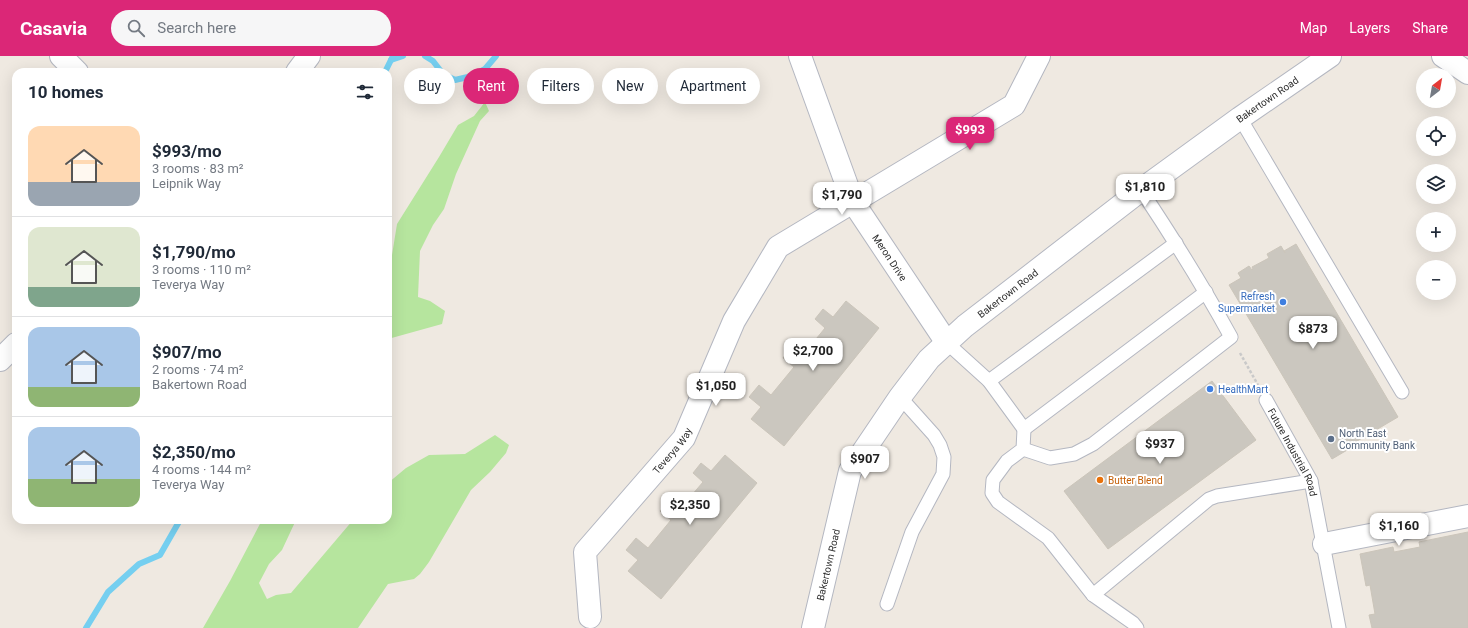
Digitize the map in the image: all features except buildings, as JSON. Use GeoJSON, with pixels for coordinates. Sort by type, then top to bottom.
{"type":"FeatureCollection","features":[{"type":"Feature","properties":{"kind":"street"},"geometry":{"type":"LineString","coordinates":[[61,56],[73,68]]}},
{"type":"Feature","properties":{"kind":"street"},"geometry":{"type":"LineString","coordinates":[[300,68],[310,56]]}},
{"type":"Feature","properties":{"kind":"street","name":"Meron Drive"},"geometry":{"type":"LineString","coordinates":[[800,56],[853,202],[947,343]]}},
{"type":"Feature","properties":{"kind":"street","name":"Teverya Way"},"geometry":{"type":"LineString","coordinates":[[590,617],[585,552],[684,438],[734,321],[778,247],[1014,105],[1039,56]]}},
{"type":"Feature","properties":{"kind":"street","name":"Bakertown Road"},"geometry":{"type":"LineString","coordinates":[[814,628],[850,472],[900,397],[929,359],[965,326],[1140,190],[1240,118],[1330,56]]}},
{"type":"Feature","properties":{"kind":"street"},"geometry":{"type":"LineString","coordinates":[[1443,56],[1468,73]]}},
{"type":"Feature","properties":{"kind":"street"},"geometry":{"type":"LineString","coordinates":[[0,360],[12,348]]}},
{"type":"Feature","properties":{"kind":"street"},"geometry":{"type":"LineString","coordinates":[[1324,544],[1468,516]]}},
{"type":"Feature","properties":{"kind":"lane"},"geometry":{"type":"LineString","coordinates":[[1240,118],[1402,392]]}},
{"type":"Feature","properties":{"kind":"lane"},"geometry":{"type":"LineString","coordinates":[[1023,449],[1050,458],[1074,454],[1093,444],[1231,337],[1176,243],[1140,190]]}},
{"type":"Feature","properties":{"kind":"lane"},"geometry":{"type":"LineString","coordinates":[[990,381],[1176,243]]}},
{"type":"Feature","properties":{"kind":"lane"},"geometry":{"type":"LineString","coordinates":[[1024,429],[1206,292]]}},
{"type":"Feature","properties":{"kind":"lane"},"geometry":{"type":"LineString","coordinates":[[947,343],[990,381],[1024,429],[1023,449]]}},
{"type":"Feature","properties":{"kind":"lane"},"geometry":{"type":"LineString","coordinates":[[887,604],[912,532],[943,474],[944,457],[940,445],[934,435],[900,397]]}},
{"type":"Feature","properties":{"kind":"lane","name":"Future Industrial Road"},"geometry":{"type":"LineString","coordinates":[[1266,400],[1312,481],[1339,628]]}},
{"type":"Feature","properties":{"kind":"lane"},"geometry":{"type":"LineString","coordinates":[[1023,449],[1007,461],[993,480],[992,493],[998,502],[1048,538],[1093,595],[1133,623],[1136,628]]}},
{"type":"Feature","properties":{"kind":"lane"},"geometry":{"type":"LineString","coordinates":[[1093,595],[1208,499],[1217,496],[1312,481]]}},
{"type":"Feature","properties":{"kind":"path","name":"Future Industrial Road"},"geometry":{"type":"LineString","coordinates":[[1231,337],[1266,400]]}},
{"type":"Feature","properties":{"kind":"green space"},"geometry":{"type":"Polygon","coordinates":[[[483,104],[486,104],[489,111],[480,121],[456,174],[444,209],[433,225],[420,251],[418,297],[430,301],[445,311],[442,324],[392,338],[392,255],[397,224],[458,125],[474,116],[483,104]]]}},
{"type":"Feature","properties":{"kind":"green space"},"geometry":{"type":"Polygon","coordinates":[[[495,435],[509,445],[506,453],[490,472],[471,490],[429,562],[420,574],[414,579],[388,584],[358,628],[203,628],[260,524],[294,524],[282,550],[269,564],[259,583],[267,599],[276,595],[291,593],[350,524],[392,524],[392,480],[406,468],[429,455],[465,454],[495,435]]]}},
{"type":"Feature","properties":{"kind":"waterway"},"geometry":{"type":"LineString","coordinates":[[387,68],[393,56]]}},
{"type":"Feature","properties":{"kind":"waterway"},"geometry":{"type":"LineString","coordinates":[[391,60],[403,56]]}},
{"type":"Feature","properties":{"kind":"waterway"},"geometry":{"type":"LineString","coordinates":[[425,56],[433,61],[443,74],[455,80],[472,76],[485,69],[496,56]]}},
{"type":"Feature","properties":{"kind":"waterway"},"geometry":{"type":"LineString","coordinates":[[86,628],[108,592],[139,564],[160,555],[178,524]]}},
{"type":"Feature","properties":{"kind":"place","name":"Refresh Supermarket"},"geometry":{"type":"Point","coordinates":[1283,302]}},
{"type":"Feature","properties":{"kind":"place","name":"HealthMart"},"geometry":{"type":"Point","coordinates":[1210,389]}},
{"type":"Feature","properties":{"kind":"place","name":"North East Community Bank"},"geometry":{"type":"Point","coordinates":[1331,439]}},
{"type":"Feature","properties":{"kind":"place","name":"Butter Blend"},"geometry":{"type":"Point","coordinates":[1100,480]}}]}
